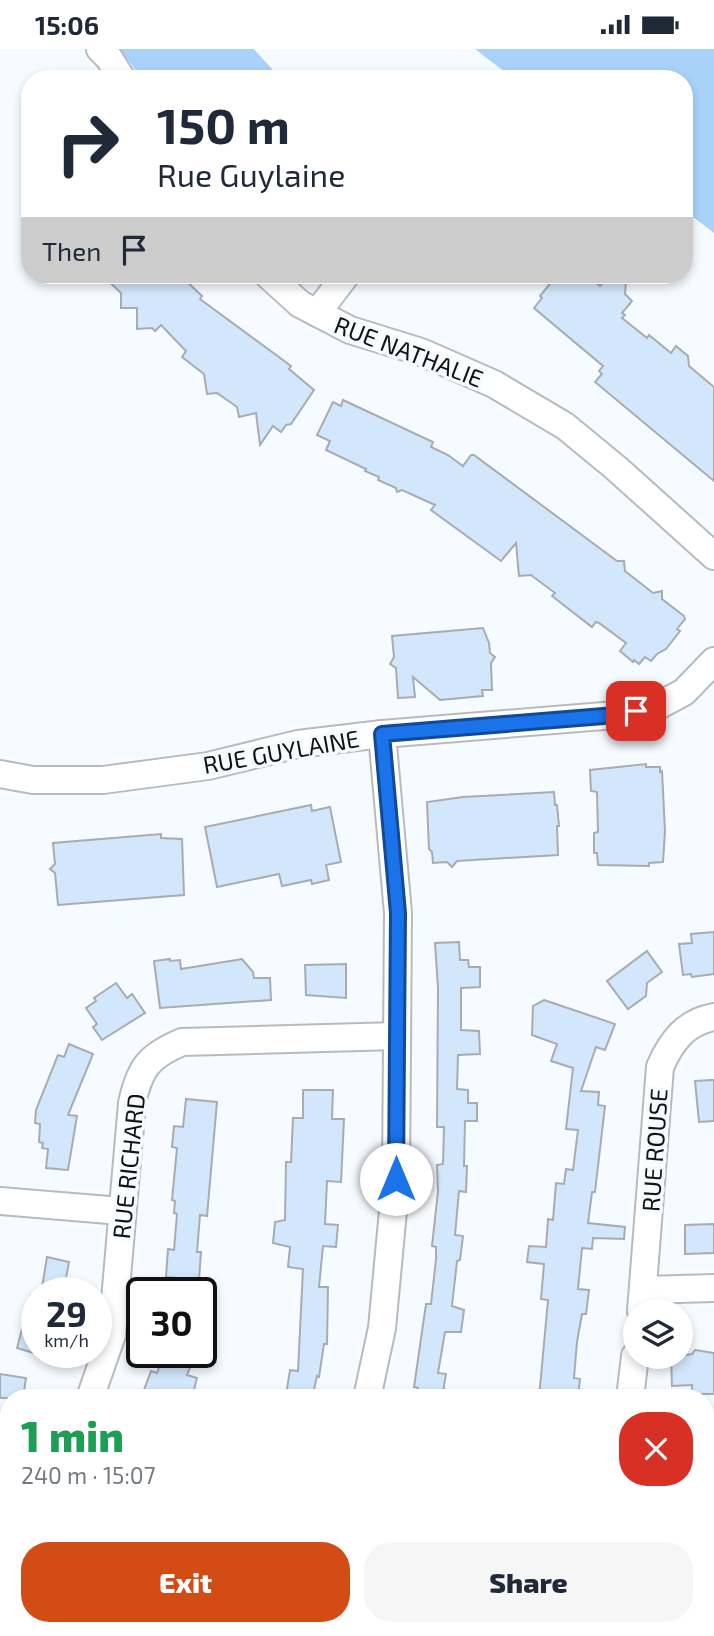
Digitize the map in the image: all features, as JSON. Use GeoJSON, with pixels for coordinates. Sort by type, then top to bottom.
{"type":"FeatureCollection","features":[{"type":"Feature","properties":{"kind":"street"},"geometry":{"type":"LineString","coordinates":[[100,49],[116,70]]}},
{"type":"Feature","properties":{"kind":"street","name":"RUE NATHALIE"},"geometry":{"type":"LineString","coordinates":[[278,284],[300,304],[350,330],[421,352],[494,384],[565,426],[714,556]]}},
{"type":"Feature","properties":{"kind":"street"},"geometry":{"type":"LineString","coordinates":[[317,313],[339,284]]}},
{"type":"Feature","properties":{"kind":"street","name":"RUE GUYLAINE"},"geometry":{"type":"LineString","coordinates":[[0,774],[33,780],[103,781],[208,766],[298,744],[382,734],[616,715],[656,707],[684,692],[714,661]]}},
{"type":"Feature","properties":{"kind":"street"},"geometry":{"type":"LineString","coordinates":[[369,1389],[382,1328],[396,1179],[398,913],[382,734]]}},
{"type":"Feature","properties":{"kind":"street","name":"RUE ROUSE"},"geometry":{"type":"LineString","coordinates":[[643,1299],[660,1067],[669,1046],[687,1027],[714,1017]]}},
{"type":"Feature","properties":{"kind":"street","name":"RUE RICHARD"},"geometry":{"type":"LineString","coordinates":[[93,1389],[112,1335],[132,1103],[137,1080],[148,1062],[162,1051],[183,1042],[397,1036]]}},
{"type":"Feature","properties":{"kind":"street"},"geometry":{"type":"LineString","coordinates":[[0,1201],[121,1211]]}},
{"type":"Feature","properties":{"kind":"street"},"geometry":{"type":"LineString","coordinates":[[654,1299],[714,1288]]}},
{"type":"Feature","properties":{"kind":"street"},"geometry":{"type":"LineString","coordinates":[[630,1389],[633,1369]]}},
{"type":"Feature","properties":{"kind":"shaded area"},"geometry":{"type":"Polygon","coordinates":[[[120,49],[254,49],[273,70],[135,70],[120,49]]]}},
{"type":"Feature","properties":{"kind":"shaded area"},"geometry":{"type":"Polygon","coordinates":[[[475,49],[714,49],[714,233],[693,217],[693,70],[502,70],[475,49]]]}},
{"type":"Feature","properties":{"kind":"building"},"geometry":{"type":"Polygon","coordinates":[[[112,284],[189,284],[202,296],[200,299],[291,366],[289,369],[314,390],[291,424],[286,425],[281,432],[273,426],[260,445],[256,413],[239,417],[237,407],[217,393],[207,394],[204,374],[182,357],[186,351],[161,325],[155,331],[152,328],[137,329],[137,308],[121,308],[121,293],[112,284]]]}},
{"type":"Feature","properties":{"kind":"building"},"geometry":{"type":"Polygon","coordinates":[[[550,284],[626,284],[625,294],[632,301],[622,313],[625,315],[622,318],[671,353],[676,346],[688,356],[689,366],[714,387],[714,481],[595,382],[602,374],[599,371],[603,366],[534,308],[542,298],[540,296],[550,284]]]}},
{"type":"Feature","properties":{"kind":"building"},"geometry":{"type":"Polygon","coordinates":[[[343,400],[433,442],[431,447],[463,466],[471,455],[474,455],[617,561],[624,561],[625,571],[653,593],[662,591],[662,599],[684,616],[685,619],[677,629],[680,631],[666,649],[651,661],[645,657],[639,664],[634,660],[633,662],[620,651],[626,643],[599,623],[596,622],[592,627],[552,596],[555,593],[531,575],[519,576],[516,543],[501,561],[431,510],[435,505],[402,490],[397,492],[396,488],[378,480],[379,477],[365,471],[366,469],[326,450],[330,441],[317,435],[333,402],[341,406],[343,400]]]}},
{"type":"Feature","properties":{"kind":"building"},"geometry":{"type":"Polygon","coordinates":[[[483,628],[490,653],[495,657],[491,663],[492,690],[482,690],[483,696],[440,700],[413,677],[415,697],[398,698],[396,668],[390,664],[394,657],[392,636],[483,628]]]}},
{"type":"Feature","properties":{"kind":"building"},"geometry":{"type":"Polygon","coordinates":[[[646,764],[646,767],[660,767],[660,772],[662,771],[665,831],[663,862],[649,863],[649,866],[598,865],[597,853],[594,853],[594,833],[598,832],[597,792],[591,791],[590,770],[646,764]]]}},
{"type":"Feature","properties":{"kind":"building"},"geometry":{"type":"Polygon","coordinates":[[[554,792],[559,826],[558,855],[457,861],[452,867],[447,862],[433,863],[429,849],[427,802],[463,797],[554,792]]]}},
{"type":"Feature","properties":{"kind":"building"},"geometry":{"type":"Polygon","coordinates":[[[311,805],[312,811],[330,807],[341,862],[326,865],[329,880],[312,884],[311,880],[282,886],[279,874],[217,887],[205,827],[311,805]]]}},
{"type":"Feature","properties":{"kind":"building"},"geometry":{"type":"Polygon","coordinates":[[[161,834],[161,838],[182,839],[184,895],[58,905],[55,873],[50,869],[55,864],[53,843],[161,834]]]}},
{"type":"Feature","properties":{"kind":"building"},"geometry":{"type":"Polygon","coordinates":[[[714,932],[714,974],[692,977],[691,974],[683,975],[679,944],[692,943],[691,934],[714,932]]]}},
{"type":"Feature","properties":{"kind":"building"},"geometry":{"type":"Polygon","coordinates":[[[459,942],[460,960],[468,960],[469,967],[480,967],[480,987],[461,988],[461,1030],[479,1031],[480,1054],[458,1055],[457,1089],[468,1090],[468,1103],[477,1103],[477,1121],[465,1121],[466,1192],[459,1191],[455,1235],[463,1236],[452,1306],[464,1310],[461,1332],[445,1332],[438,1373],[446,1374],[444,1389],[418,1389],[414,1387],[426,1304],[431,1304],[436,1259],[436,1247],[432,1246],[438,1191],[437,1165],[443,1164],[444,1127],[437,1127],[438,988],[435,943],[459,942]]]}},
{"type":"Feature","properties":{"kind":"building"},"geometry":{"type":"Polygon","coordinates":[[[647,951],[662,972],[647,983],[646,996],[628,1009],[607,981],[647,951]]]}},
{"type":"Feature","properties":{"kind":"building"},"geometry":{"type":"Polygon","coordinates":[[[242,959],[253,972],[254,978],[270,978],[271,1000],[160,1008],[154,961],[180,960],[181,969],[242,959]]]}},
{"type":"Feature","properties":{"kind":"building"},"geometry":{"type":"Polygon","coordinates":[[[346,964],[346,998],[306,995],[305,965],[346,964]]]}},
{"type":"Feature","properties":{"kind":"building"},"geometry":{"type":"Polygon","coordinates":[[[116,983],[127,998],[132,994],[145,1013],[102,1040],[93,1027],[97,1024],[86,1008],[96,1001],[94,998],[116,983]]]}},
{"type":"Feature","properties":{"kind":"building"},"geometry":{"type":"Polygon","coordinates":[[[544,1000],[615,1024],[605,1050],[596,1047],[581,1091],[599,1092],[598,1105],[605,1106],[595,1192],[592,1192],[588,1223],[625,1227],[624,1239],[593,1238],[592,1249],[582,1248],[578,1289],[589,1290],[586,1314],[582,1314],[577,1342],[574,1378],[580,1379],[579,1389],[540,1389],[548,1300],[541,1299],[544,1264],[527,1262],[529,1246],[546,1247],[548,1219],[553,1220],[556,1183],[564,1184],[566,1169],[573,1170],[578,1130],[566,1129],[573,1068],[551,1061],[557,1044],[532,1035],[533,1006],[544,1000]]]}},
{"type":"Feature","properties":{"kind":"building"},"geometry":{"type":"Polygon","coordinates":[[[69,1044],[93,1054],[68,1115],[77,1116],[68,1170],[46,1168],[48,1149],[42,1148],[43,1143],[39,1142],[40,1124],[35,1123],[36,1110],[58,1055],[64,1057],[69,1044]]]}},
{"type":"Feature","properties":{"kind":"building"},"geometry":{"type":"Polygon","coordinates":[[[714,1080],[714,1121],[699,1122],[695,1081],[714,1080]]]}},
{"type":"Feature","properties":{"kind":"building"},"geometry":{"type":"Polygon","coordinates":[[[303,1090],[333,1090],[332,1119],[344,1119],[341,1182],[327,1181],[325,1224],[338,1225],[336,1247],[323,1246],[319,1287],[328,1287],[327,1344],[324,1344],[319,1377],[317,1376],[314,1389],[287,1389],[290,1370],[298,1371],[303,1269],[288,1267],[290,1247],[273,1243],[275,1222],[285,1220],[286,1162],[291,1162],[293,1118],[303,1118],[303,1090]]]}},
{"type":"Feature","properties":{"kind":"building"},"geometry":{"type":"Polygon","coordinates":[[[186,1099],[217,1102],[207,1216],[200,1215],[197,1252],[201,1252],[199,1277],[166,1277],[168,1249],[174,1250],[177,1214],[174,1213],[175,1201],[172,1200],[177,1148],[172,1147],[174,1126],[183,1127],[186,1099]]]}},
{"type":"Feature","properties":{"kind":"building"},"geometry":{"type":"Polygon","coordinates":[[[714,1224],[714,1253],[685,1254],[685,1225],[714,1224]]]}},
{"type":"Feature","properties":{"kind":"building"},"geometry":{"type":"Polygon","coordinates":[[[47,1257],[69,1262],[66,1277],[44,1277],[47,1257]]]}},
{"type":"Feature","properties":{"kind":"building"},"geometry":{"type":"Polygon","coordinates":[[[21,1333],[21,1349],[17,1348],[21,1333]]]}},
{"type":"Feature","properties":{"kind":"building"},"geometry":{"type":"Polygon","coordinates":[[[695,1350],[714,1353],[714,1389],[692,1389],[692,1385],[672,1386],[671,1369],[693,1369],[695,1350]]]}},
{"type":"Feature","properties":{"kind":"building"},"geometry":{"type":"Polygon","coordinates":[[[159,1368],[190,1368],[187,1375],[197,1378],[194,1389],[144,1389],[151,1371],[157,1373],[159,1368]]]}},
{"type":"Feature","properties":{"kind":"building"},"geometry":{"type":"Polygon","coordinates":[[[0,1374],[26,1378],[24,1389],[0,1389],[0,1374]]]}},
{"type":"Feature","properties":{"kind":"route"},"geometry":{"type":"LineString","coordinates":[[396,1179],[398,913],[382,734],[616,715],[636,711]]}}]}
